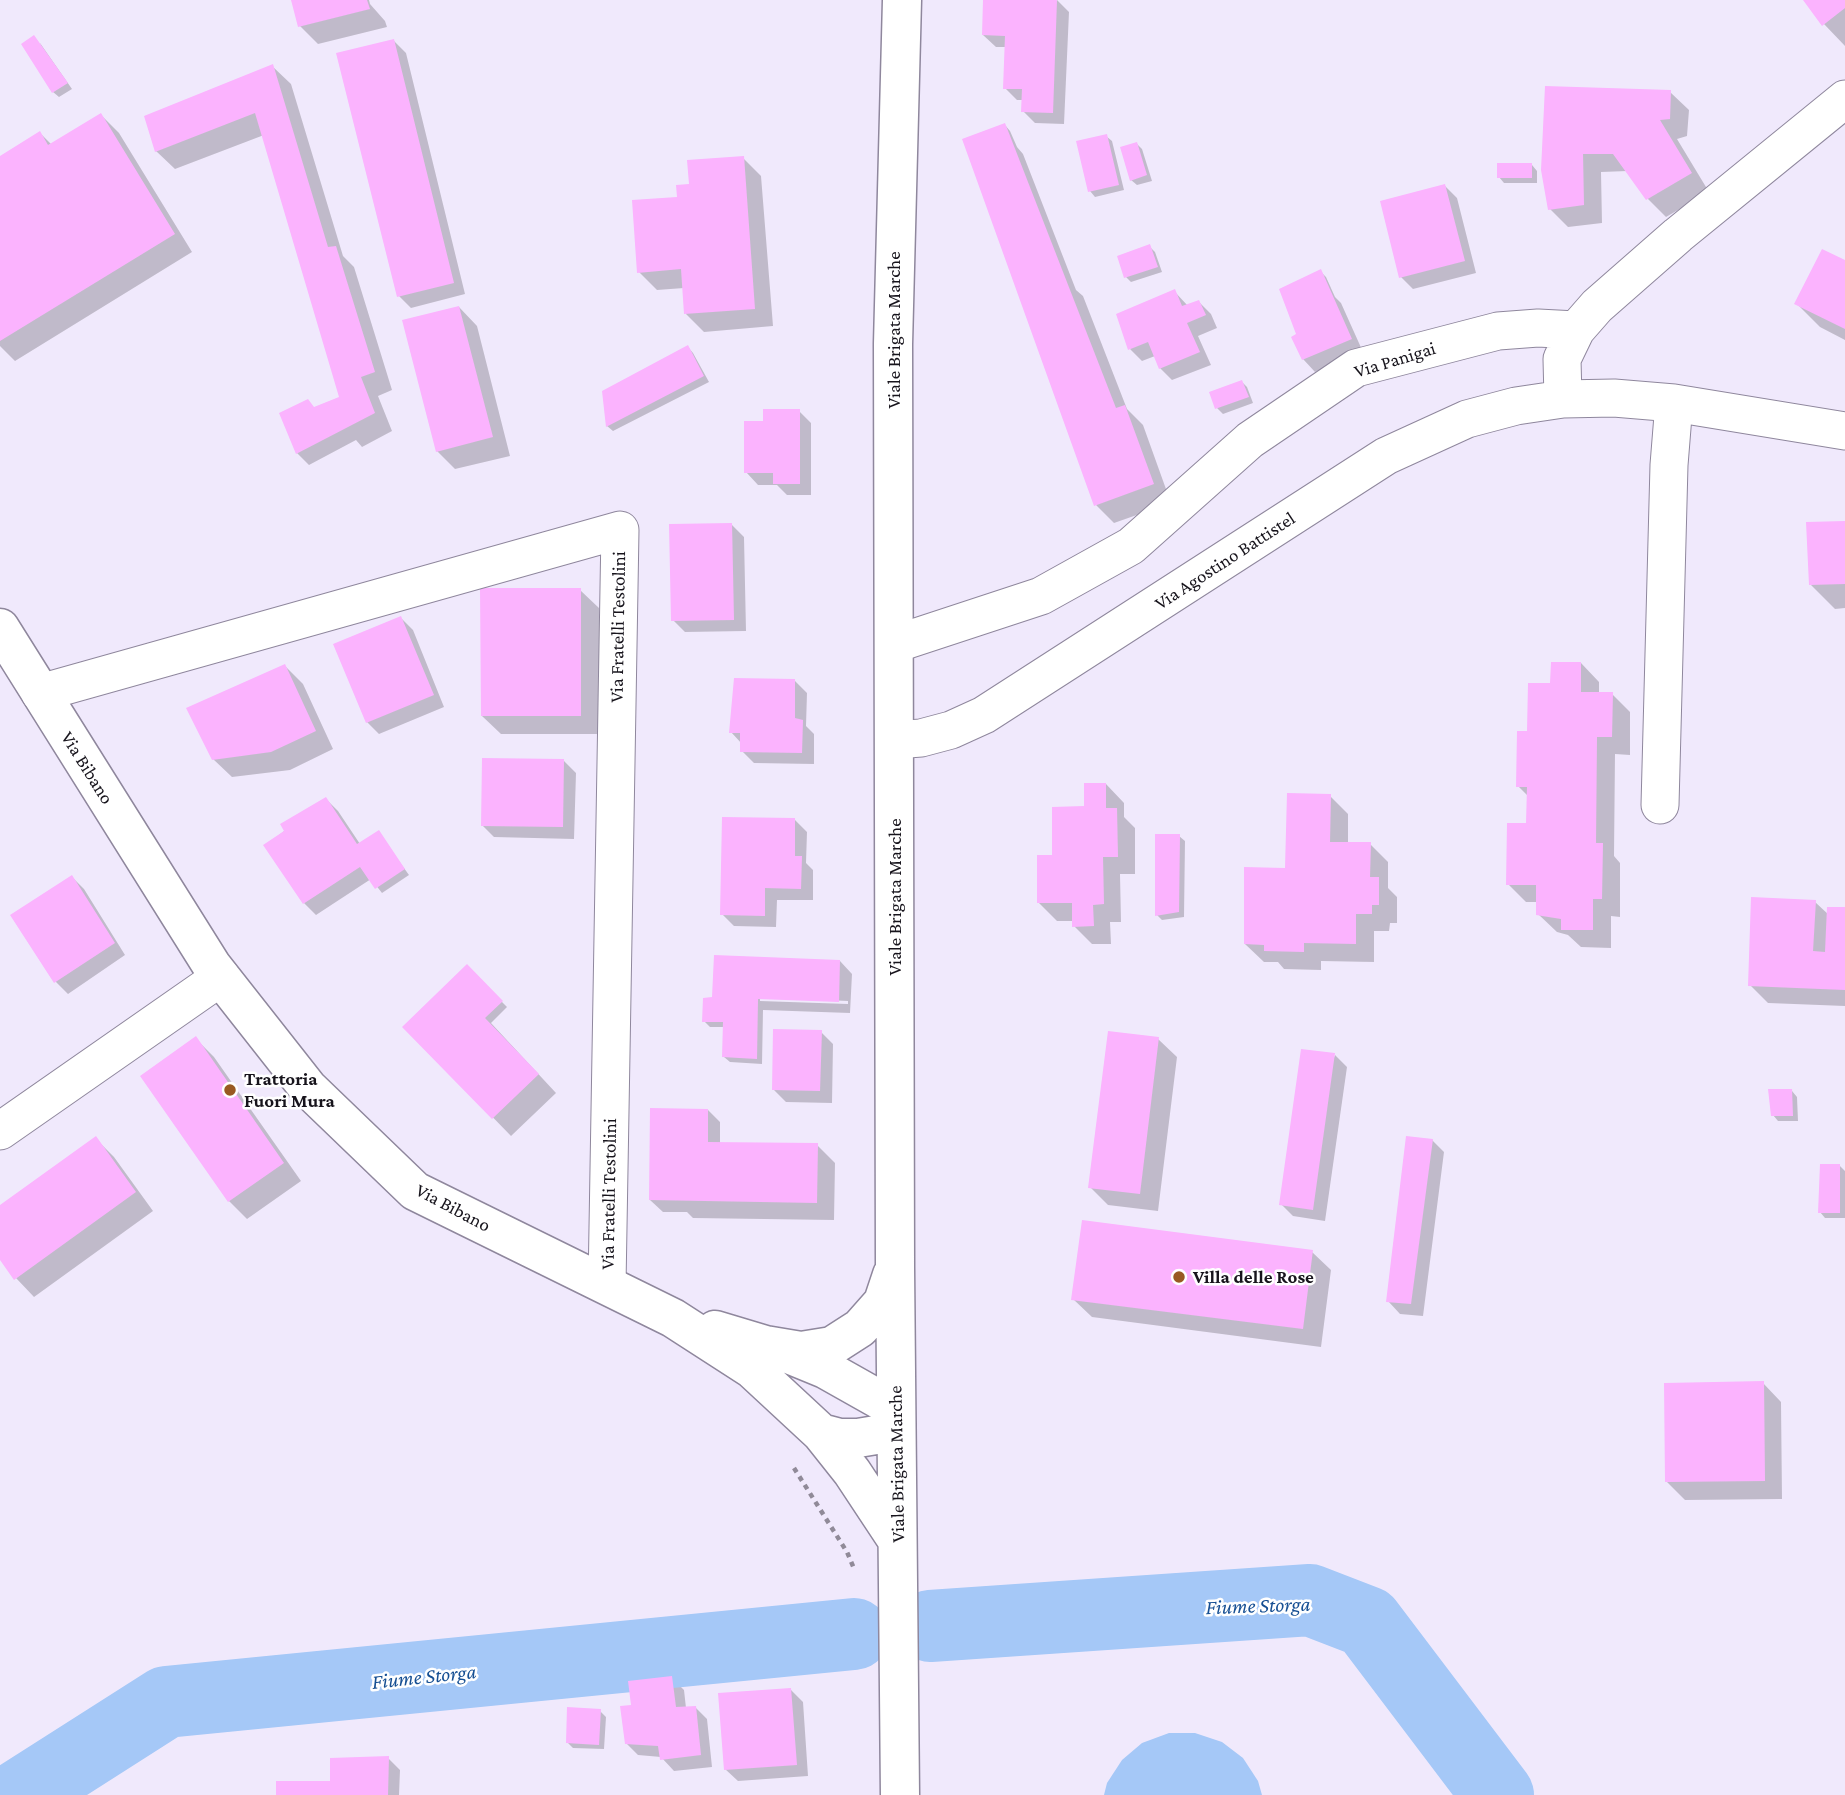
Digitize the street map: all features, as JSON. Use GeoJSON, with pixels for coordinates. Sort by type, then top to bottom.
{"type":"FeatureCollection","features":[{"type":"Feature","properties":{"kind":"street","name":"Viale Brigata Marche"},"geometry":{"type":"LineString","coordinates":[[900,1795],[895,1267],[893,344],[902,0]]}},
{"type":"Feature","properties":{"kind":"street"},"geometry":{"type":"LineString","coordinates":[[1563,400],[1562,359],[1576,330],[1597,306],[1678,235],[1845,99]]}},
{"type":"Feature","properties":{"kind":"street","name":"Via Panigai"},"geometry":{"type":"LineString","coordinates":[[895,644],[1041,596],[1131,547],[1250,440],[1356,368],[1498,331],[1538,328],[1576,330]]}},
{"type":"Feature","properties":{"kind":"street","name":"Via Agostino Battistel"},"geometry":{"type":"LineString","coordinates":[[895,740],[921,738],[951,730],[984,715],[1386,456],[1467,419],[1516,406],[1563,400],[1614,398],[1674,403],[1845,431]]}},
{"type":"Feature","properties":{"kind":"street"},"geometry":{"type":"LineString","coordinates":[[1660,805],[1669,465],[1674,403]]}},
{"type":"Feature","properties":{"kind":"street","name":"Via Fratelli Testolini"},"geometry":{"type":"LineString","coordinates":[[40,693],[620,530],[607,1285]]}},
{"type":"Feature","properties":{"kind":"street","name":"Via Bibano"},"geometry":{"type":"LineString","coordinates":[[0,628],[212,966],[308,1088],[415,1191],[673,1318],[752,1369],[821,1433],[852,1472],[897,1540]]}},
{"type":"Feature","properties":{"kind":"street"},"geometry":{"type":"LineString","coordinates":[[0,1131],[221,977]]}},
{"type":"Feature","properties":{"kind":"street","name":"Via Bibano"},"geometry":{"type":"LineString","coordinates":[[673,1318],[765,1345],[802,1351],[832,1346],[860,1328],[883,1302],[895,1267]]}},
{"type":"Feature","properties":{"kind":"street"},"geometry":{"type":"LineString","coordinates":[[765,1345],[825,1369],[896,1417],[876,1435],[840,1438],[821,1433]]}},
{"type":"Feature","properties":{"kind":"path"},"geometry":{"type":"LineString","coordinates":[[790,1462],[847,1552],[855,1568],[856,1578]]}},
{"type":"Feature","properties":{"kind":"water"},"geometry":{"type":"Polygon","coordinates":[[[1169,1733],[1195,1733],[1222,1742],[1243,1758],[1258,1781],[1262,1795],[1104,1795],[1107,1783],[1122,1760],[1142,1743],[1169,1733]]]}},
{"type":"Feature","properties":{"kind":"building"},"geometry":{"type":"Polygon","coordinates":[[[291,0],[367,0],[370,9],[298,27],[291,0]]]}},
{"type":"Feature","properties":{"kind":"building"},"geometry":{"type":"Polygon","coordinates":[[[983,0],[1057,0],[1053,113],[1021,112],[1022,89],[1003,89],[1005,36],[982,35],[983,0]]]}},
{"type":"Feature","properties":{"kind":"building"},"geometry":{"type":"Polygon","coordinates":[[[1803,0],[1845,0],[1845,8],[1822,26],[1803,0]]]}},
{"type":"Feature","properties":{"kind":"building"},"geometry":{"type":"Polygon","coordinates":[[[34,35],[68,83],[52,93],[21,44],[34,35]]]}},
{"type":"Feature","properties":{"kind":"building"},"geometry":{"type":"Polygon","coordinates":[[[394,39],[454,283],[397,297],[336,53],[394,39]]]}},
{"type":"Feature","properties":{"kind":"building"},"geometry":{"type":"Polygon","coordinates":[[[273,64],[328,247],[336,246],[375,372],[361,377],[375,413],[296,454],[279,413],[308,399],[314,407],[339,397],[255,113],[155,152],[144,116],[273,64]]]}},
{"type":"Feature","properties":{"kind":"building"},"geometry":{"type":"Polygon","coordinates":[[[1545,86],[1671,90],[1670,119],[1660,120],[1692,173],[1646,200],[1613,154],[1583,154],[1584,205],[1548,210],[1541,170],[1545,86]]]}},
{"type":"Feature","properties":{"kind":"building"},"geometry":{"type":"Polygon","coordinates":[[[101,113],[175,234],[0,341],[0,156],[40,131],[48,145],[101,113]]]}},
{"type":"Feature","properties":{"kind":"building"},"geometry":{"type":"Polygon","coordinates":[[[1005,123],[1116,408],[1125,405],[1154,484],[1094,506],[962,139],[1005,123]]]}},
{"type":"Feature","properties":{"kind":"building"},"geometry":{"type":"Polygon","coordinates":[[[1107,134],[1119,185],[1088,192],[1076,141],[1107,134]]]}},
{"type":"Feature","properties":{"kind":"building"},"geometry":{"type":"Polygon","coordinates":[[[1137,142],[1147,175],[1130,181],[1120,147],[1137,142]]]}},
{"type":"Feature","properties":{"kind":"building"},"geometry":{"type":"Polygon","coordinates":[[[744,156],[755,309],[684,314],[681,269],[637,273],[632,200],[677,197],[676,185],[689,184],[687,160],[744,156]]]}},
{"type":"Feature","properties":{"kind":"building"},"geometry":{"type":"Polygon","coordinates":[[[1497,163],[1532,163],[1532,178],[1497,178],[1497,163]]]}},
{"type":"Feature","properties":{"kind":"building"},"geometry":{"type":"Polygon","coordinates":[[[1445,184],[1465,261],[1399,278],[1380,201],[1445,184]]]}},
{"type":"Feature","properties":{"kind":"building"},"geometry":{"type":"Polygon","coordinates":[[[1150,244],[1158,267],[1124,278],[1117,256],[1150,244]]]}},
{"type":"Feature","properties":{"kind":"building"},"geometry":{"type":"Polygon","coordinates":[[[1822,249],[1845,260],[1845,329],[1794,304],[1822,249]]]}},
{"type":"Feature","properties":{"kind":"building"},"geometry":{"type":"Polygon","coordinates":[[[1321,269],[1352,339],[1302,360],[1291,337],[1296,334],[1279,289],[1321,269]]]}},
{"type":"Feature","properties":{"kind":"building"},"geometry":{"type":"Polygon","coordinates":[[[1175,289],[1182,306],[1199,300],[1206,315],[1187,323],[1200,352],[1159,369],[1148,342],[1128,350],[1116,314],[1175,289]]]}},
{"type":"Feature","properties":{"kind":"building"},"geometry":{"type":"Polygon","coordinates":[[[459,306],[493,437],[436,452],[402,320],[459,306]]]}},
{"type":"Feature","properties":{"kind":"building"},"geometry":{"type":"Polygon","coordinates":[[[688,345],[704,376],[606,427],[602,391],[688,345]]]}},
{"type":"Feature","properties":{"kind":"building"},"geometry":{"type":"Polygon","coordinates":[[[1242,380],[1249,397],[1215,409],[1209,392],[1242,380]]]}},
{"type":"Feature","properties":{"kind":"building"},"geometry":{"type":"Polygon","coordinates":[[[763,409],[800,409],[800,484],[773,484],[773,473],[744,473],[744,421],[763,421],[763,409]]]}},
{"type":"Feature","properties":{"kind":"building"},"geometry":{"type":"Polygon","coordinates":[[[1845,521],[1845,584],[1809,585],[1806,522],[1845,521]]]}},
{"type":"Feature","properties":{"kind":"building"},"geometry":{"type":"Polygon","coordinates":[[[732,523],[734,620],[671,621],[669,524],[732,523]]]}},
{"type":"Feature","properties":{"kind":"building"},"geometry":{"type":"Polygon","coordinates":[[[480,588],[581,588],[581,716],[481,716],[480,588]]]}},
{"type":"Feature","properties":{"kind":"building"},"geometry":{"type":"Polygon","coordinates":[[[401,616],[434,695],[366,723],[333,644],[401,616]]]}},
{"type":"Feature","properties":{"kind":"building"},"geometry":{"type":"Polygon","coordinates":[[[1551,662],[1581,662],[1581,692],[1613,692],[1612,737],[1597,737],[1596,843],[1603,843],[1602,899],[1593,899],[1593,930],[1561,930],[1561,919],[1536,915],[1536,885],[1506,885],[1507,823],[1526,823],[1527,787],[1516,787],[1517,731],[1527,731],[1528,683],[1550,683],[1551,662]]]}},
{"type":"Feature","properties":{"kind":"building"},"geometry":{"type":"Polygon","coordinates":[[[285,664],[316,731],[271,752],[212,760],[186,708],[285,664]]]}},
{"type":"Feature","properties":{"kind":"building"},"geometry":{"type":"Polygon","coordinates":[[[734,678],[795,679],[795,718],[803,720],[802,753],[740,752],[740,733],[729,733],[734,678]]]}},
{"type":"Feature","properties":{"kind":"building"},"geometry":{"type":"Polygon","coordinates":[[[482,758],[564,759],[563,827],[481,826],[482,758]]]}},
{"type":"Feature","properties":{"kind":"building"},"geometry":{"type":"Polygon","coordinates":[[[1084,783],[1106,783],[1106,808],[1117,808],[1118,857],[1103,857],[1104,904],[1093,905],[1094,926],[1072,927],[1072,903],[1037,903],[1037,855],[1052,855],[1052,807],[1084,806],[1084,783]]]}},
{"type":"Feature","properties":{"kind":"building"},"geometry":{"type":"Polygon","coordinates":[[[1287,793],[1331,794],[1330,842],[1371,842],[1370,877],[1379,877],[1379,905],[1372,905],[1372,914],[1356,914],[1356,944],[1304,943],[1304,952],[1264,951],[1264,945],[1244,944],[1244,867],[1285,868],[1287,793]]]}},
{"type":"Feature","properties":{"kind":"building"},"geometry":{"type":"Polygon","coordinates":[[[326,797],[357,844],[379,830],[405,869],[375,889],[360,867],[303,904],[263,845],[284,831],[280,824],[326,797]]]}},
{"type":"Feature","properties":{"kind":"building"},"geometry":{"type":"Polygon","coordinates":[[[722,817],[795,818],[795,856],[802,856],[801,889],[765,888],[765,916],[720,915],[722,817]]]}},
{"type":"Feature","properties":{"kind":"building"},"geometry":{"type":"Polygon","coordinates":[[[1155,834],[1180,834],[1179,912],[1155,916],[1155,834]]]}},
{"type":"Feature","properties":{"kind":"building"},"geometry":{"type":"Polygon","coordinates":[[[72,875],[115,943],[54,983],[10,915],[72,875]]]}},
{"type":"Feature","properties":{"kind":"building"},"geometry":{"type":"Polygon","coordinates":[[[1751,897],[1816,900],[1813,951],[1825,952],[1827,907],[1845,907],[1845,990],[1748,986],[1751,897]]]}},
{"type":"Feature","properties":{"kind":"building"},"geometry":{"type":"Polygon","coordinates":[[[714,955],[840,960],[839,1002],[758,999],[757,1059],[722,1057],[723,1022],[702,1022],[703,998],[712,997],[714,955]]]}},
{"type":"Feature","properties":{"kind":"building"},"geometry":{"type":"Polygon","coordinates":[[[467,964],[503,1001],[485,1018],[539,1074],[492,1119],[402,1027],[467,964]]]}},
{"type":"Feature","properties":{"kind":"building"},"geometry":{"type":"Polygon","coordinates":[[[773,1029],[822,1030],[820,1091],[772,1090],[773,1029]]]}},
{"type":"Feature","properties":{"kind":"building"},"geometry":{"type":"Polygon","coordinates":[[[1108,1031],[1159,1037],[1140,1194],[1088,1188],[1108,1031]]]}},
{"type":"Feature","properties":{"kind":"building"},"geometry":{"type":"Polygon","coordinates":[[[196,1036],[284,1163],[228,1202],[140,1076],[196,1036]]]}},
{"type":"Feature","properties":{"kind":"building"},"geometry":{"type":"Polygon","coordinates":[[[1301,1049],[1335,1053],[1313,1210],[1279,1205],[1301,1049]]]}},
{"type":"Feature","properties":{"kind":"building"},"geometry":{"type":"Polygon","coordinates":[[[1768,1089],[1792,1089],[1793,1116],[1771,1116],[1768,1089]]]}},
{"type":"Feature","properties":{"kind":"building"},"geometry":{"type":"Polygon","coordinates":[[[650,1108],[708,1109],[708,1142],[818,1143],[817,1203],[649,1200],[650,1108]]]}},
{"type":"Feature","properties":{"kind":"building"},"geometry":{"type":"Polygon","coordinates":[[[96,1136],[136,1192],[14,1280],[0,1260],[0,1205],[96,1136]]]}},
{"type":"Feature","properties":{"kind":"building"},"geometry":{"type":"Polygon","coordinates":[[[1406,1136],[1433,1139],[1411,1304],[1386,1302],[1406,1136]]]}},
{"type":"Feature","properties":{"kind":"building"},"geometry":{"type":"Polygon","coordinates":[[[1820,1164],[1840,1164],[1840,1213],[1818,1213],[1820,1164]]]}},
{"type":"Feature","properties":{"kind":"building"},"geometry":{"type":"Polygon","coordinates":[[[1082,1220],[1313,1250],[1303,1329],[1071,1300],[1082,1220]]]}},
{"type":"Feature","properties":{"kind":"building"},"geometry":{"type":"Polygon","coordinates":[[[1764,1381],[1765,1481],[1665,1482],[1664,1383],[1764,1381]]]}},
{"type":"Feature","properties":{"kind":"building"},"geometry":{"type":"Polygon","coordinates":[[[672,1676],[676,1707],[696,1706],[701,1755],[660,1760],[658,1746],[625,1744],[620,1706],[631,1705],[628,1681],[672,1676]]]}},
{"type":"Feature","properties":{"kind":"building"},"geometry":{"type":"Polygon","coordinates":[[[791,1688],[797,1765],[724,1770],[718,1693],[791,1688]]]}},
{"type":"Feature","properties":{"kind":"building"},"geometry":{"type":"Polygon","coordinates":[[[567,1707],[601,1709],[599,1745],[566,1743],[567,1707]]]}},
{"type":"Feature","properties":{"kind":"building"},"geometry":{"type":"Polygon","coordinates":[[[389,1756],[388,1795],[276,1795],[276,1781],[330,1781],[330,1758],[389,1756]]]}},
{"type":"Feature","properties":{"kind":"waterway","name":"Fiume Storga"},"geometry":{"type":"LineString","coordinates":[[930,1626],[1310,1600],[1367,1622],[1498,1795]]}},
{"type":"Feature","properties":{"kind":"waterway","name":"Fiume Storga"},"geometry":{"type":"LineString","coordinates":[[20,1795],[166,1702],[854,1634]]}},
{"type":"Feature","properties":{"kind":"place","name":"Trattoria Fuori Mura"},"geometry":{"type":"Point","coordinates":[230,1090]}},
{"type":"Feature","properties":{"kind":"place","name":"Villa delle Rose"},"geometry":{"type":"Point","coordinates":[1179,1277]}}]}
